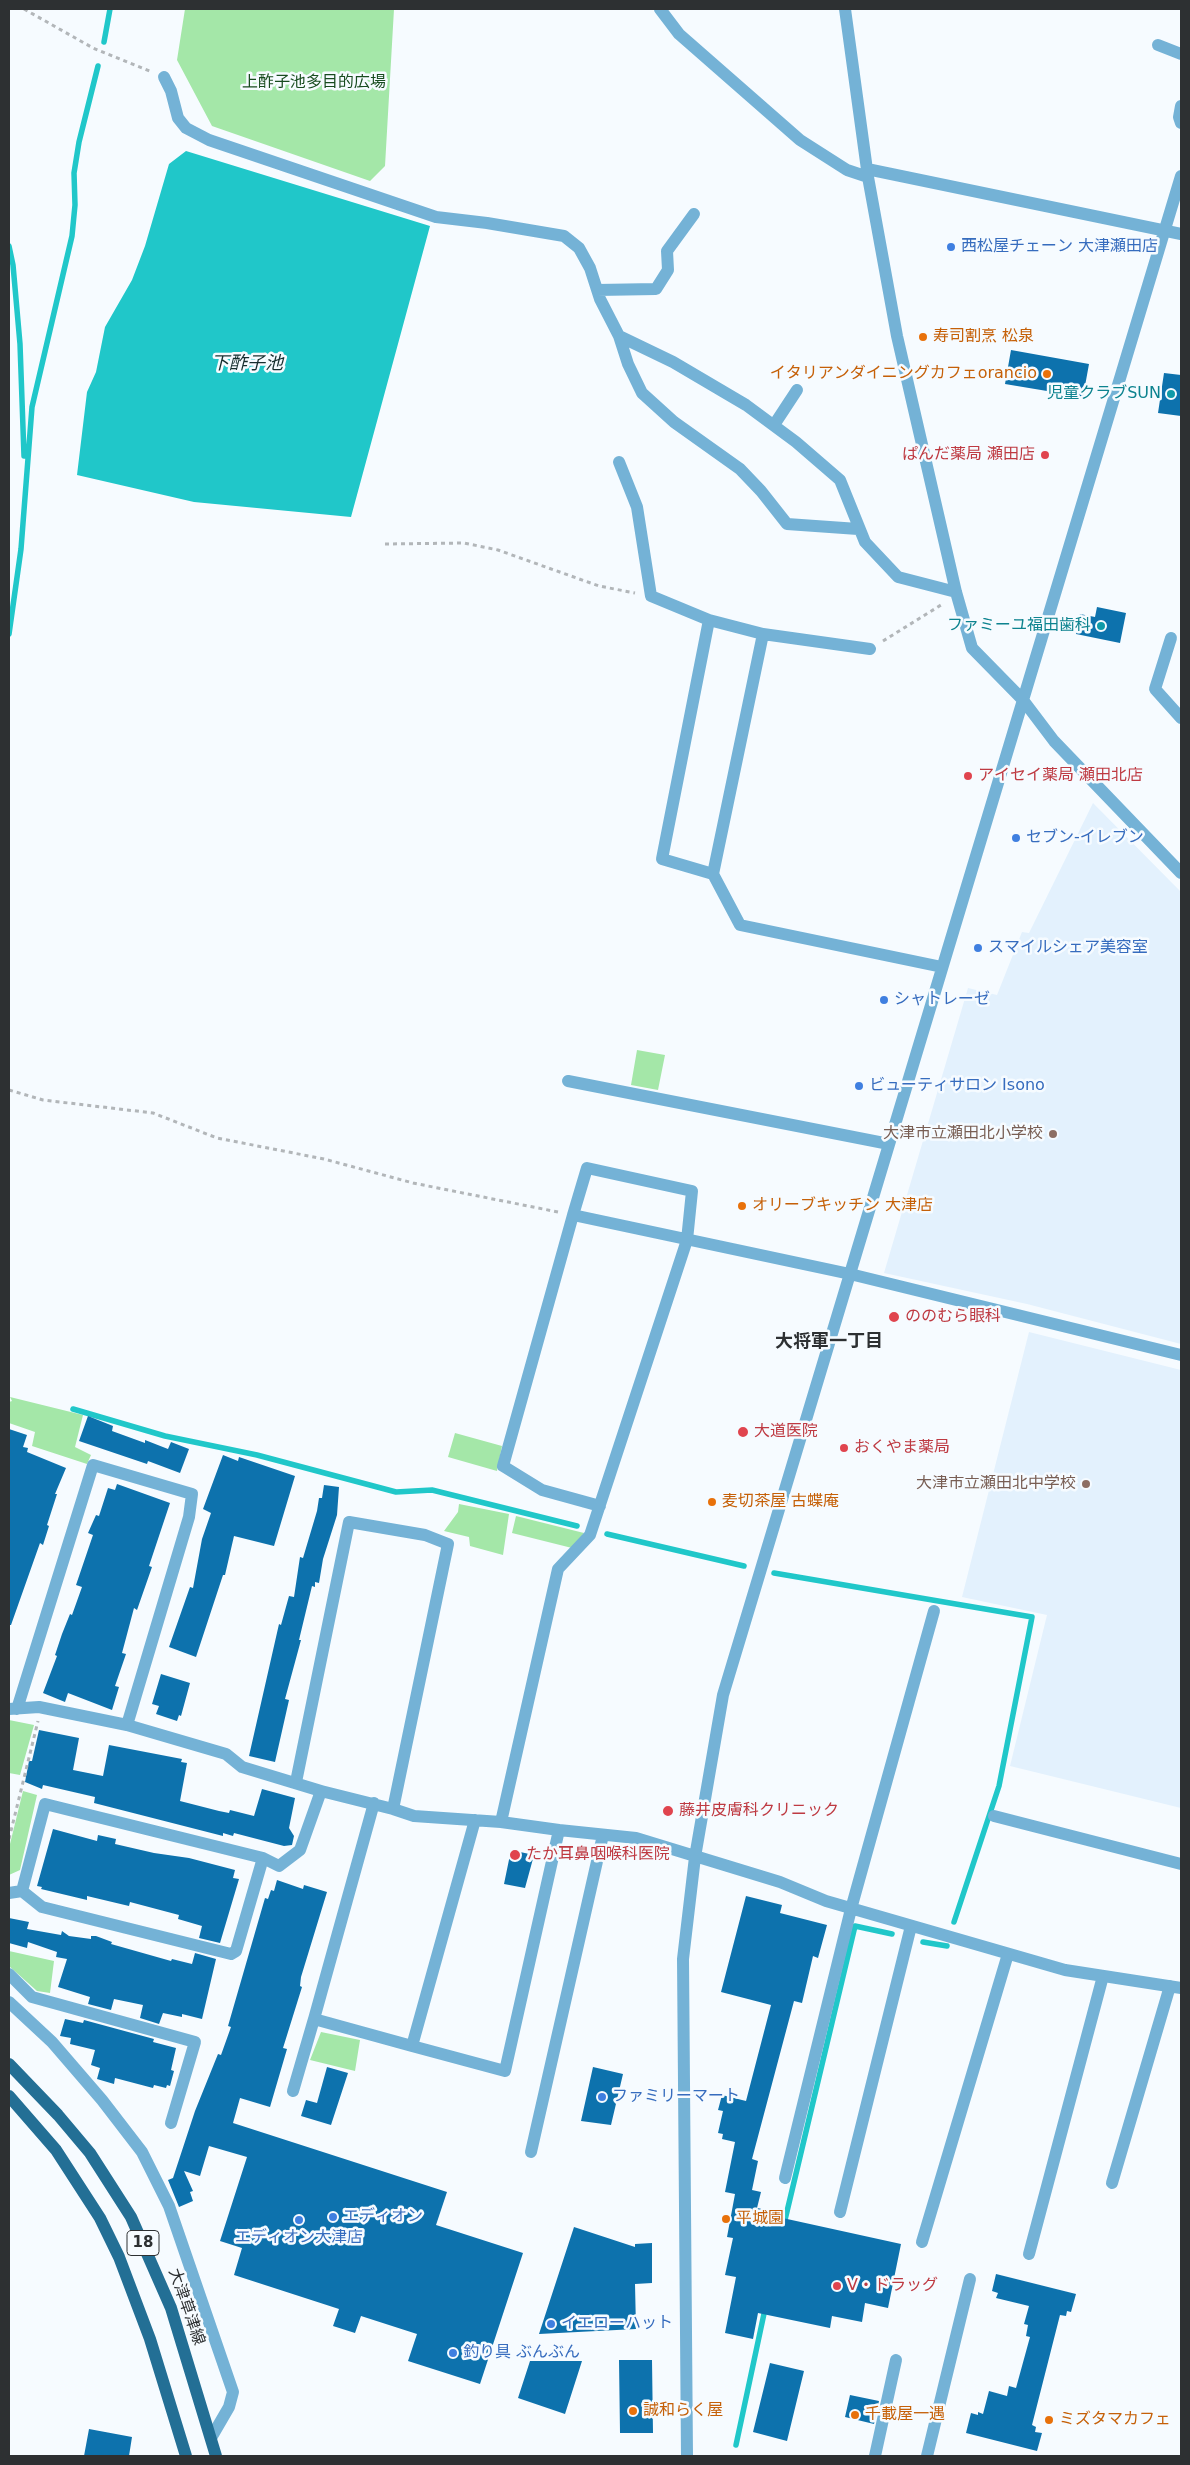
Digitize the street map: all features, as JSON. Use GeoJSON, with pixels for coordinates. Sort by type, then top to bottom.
{"type":"FeatureCollection","features":[{"type":"Feature","properties":{"kind":"main road","name":"大津草津線"},"geometry":{"type":"LineString","coordinates":[[9,2064],[53,2108],[90,2153],[131,2216],[171,2308],[216,2456]]}},
{"type":"Feature","properties":{"kind":"main road","name":"18"},"geometry":{"type":"LineString","coordinates":[[9,2096],[56,2150],[80,2184],[119,2257],[150,2339],[186,2456]]}},
{"type":"Feature","properties":{"kind":"street"},"geometry":{"type":"LineString","coordinates":[[660,9],[679,34],[800,140],[847,170],[1181,234]]}},
{"type":"Feature","properties":{"kind":"street"},"geometry":{"type":"LineString","coordinates":[[845,9],[868,173],[897,336],[952,592],[972,648],[1023,700],[1054,741],[1181,873]]}},
{"type":"Feature","properties":{"kind":"street"},"geometry":{"type":"LineString","coordinates":[[1158,45],[1181,54]]}},
{"type":"Feature","properties":{"kind":"street"},"geometry":{"type":"LineString","coordinates":[[164,77],[171,91],[178,118],[186,128],[209,140],[436,217],[487,223],[564,236],[579,248],[619,336],[628,364],[642,393],[687,433],[740,470],[761,491],[786,524],[858,530]]}},
{"type":"Feature","properties":{"kind":"street"},"geometry":{"type":"LineString","coordinates":[[1181,106],[1178,118],[1181,123]]}},
{"type":"Feature","properties":{"kind":"street"},"geometry":{"type":"LineString","coordinates":[[687,2456],[683,1959],[695,1857],[723,1695],[1181,176]]}},
{"type":"Feature","properties":{"kind":"street"},"geometry":{"type":"LineString","coordinates":[[597,290],[656,289],[668,270],[667,251],[694,214]]}},
{"type":"Feature","properties":{"kind":"street"},"geometry":{"type":"LineString","coordinates":[[619,336],[673,362],[746,405],[774,425],[840,480],[858,530],[865,542],[898,577],[952,592]]}},
{"type":"Feature","properties":{"kind":"street"},"geometry":{"type":"LineString","coordinates":[[774,425],[797,390]]}},
{"type":"Feature","properties":{"kind":"street"},"geometry":{"type":"LineString","coordinates":[[619,462],[638,507],[651,596],[709,620],[762,634],[870,649]]}},
{"type":"Feature","properties":{"kind":"street"},"geometry":{"type":"LineString","coordinates":[[709,620],[662,859],[713,874]]}},
{"type":"Feature","properties":{"kind":"street"},"geometry":{"type":"LineString","coordinates":[[762,634],[713,874],[740,925],[942,967]]}},
{"type":"Feature","properties":{"kind":"street"},"geometry":{"type":"LineString","coordinates":[[1171,638],[1155,689],[1181,718]]}},
{"type":"Feature","properties":{"kind":"street"},"geometry":{"type":"LineString","coordinates":[[568,1081],[889,1144]]}},
{"type":"Feature","properties":{"kind":"street"},"geometry":{"type":"LineString","coordinates":[[501,1822],[558,1569],[590,1535],[600,1506],[687,1240],[692,1191],[587,1168],[503,1466],[542,1490],[600,1506]]}},
{"type":"Feature","properties":{"kind":"street"},"geometry":{"type":"LineString","coordinates":[[573,1215],[850,1274],[1181,1355]]}},
{"type":"Feature","properties":{"kind":"street"},"geometry":{"type":"LineString","coordinates":[[127,1725],[189,1517],[192,1494],[93,1465],[13,1709],[39,1707],[127,1725],[226,1754],[242,1767],[321,1791],[374,1803],[414,1816],[501,1822],[636,1838],[780,1882],[851,1909],[1065,1970],[1176,1987],[1112,2183]]}},
{"type":"Feature","properties":{"kind":"street"},"geometry":{"type":"LineString","coordinates":[[296,1782],[349,1522],[425,1535],[448,1544],[394,1809]]}},
{"type":"Feature","properties":{"kind":"street"},"geometry":{"type":"LineString","coordinates":[[784,2178],[851,1909],[934,1611]]}},
{"type":"Feature","properties":{"kind":"street"},"geometry":{"type":"LineString","coordinates":[[22,1891],[45,1804],[263,1858],[280,1866],[300,1850],[321,1791]]}},
{"type":"Feature","properties":{"kind":"street"},"geometry":{"type":"LineString","coordinates":[[293,2090],[374,1803]]}},
{"type":"Feature","properties":{"kind":"street"},"geometry":{"type":"LineString","coordinates":[[994,1816],[1181,1864]]}},
{"type":"Feature","properties":{"kind":"street"},"geometry":{"type":"LineString","coordinates":[[412,2046],[475,1820]]}},
{"type":"Feature","properties":{"kind":"street"},"geometry":{"type":"LineString","coordinates":[[314,2019],[505,2071],[559,1830]]}},
{"type":"Feature","properties":{"kind":"street"},"geometry":{"type":"LineString","coordinates":[[531,2152],[603,1835]]}},
{"type":"Feature","properties":{"kind":"street"},"geometry":{"type":"LineString","coordinates":[[9,1893],[22,1891],[42,1907],[231,1954],[236,1951],[263,1858]]}},
{"type":"Feature","properties":{"kind":"street"},"geometry":{"type":"LineString","coordinates":[[840,2212],[911,1926]]}},
{"type":"Feature","properties":{"kind":"street"},"geometry":{"type":"LineString","coordinates":[[922,2242],[1008,1954]]}},
{"type":"Feature","properties":{"kind":"street"},"geometry":{"type":"LineString","coordinates":[[9,1974],[32,1997],[195,2042],[171,2122]]}},
{"type":"Feature","properties":{"kind":"street"},"geometry":{"type":"LineString","coordinates":[[1029,2254],[1103,1976]]}},
{"type":"Feature","properties":{"kind":"street"},"geometry":{"type":"LineString","coordinates":[[9,2002],[52,2042],[102,2100],[142,2152],[169,2206],[233,2392],[230,2407],[211,2438]]}},
{"type":"Feature","properties":{"kind":"street"},"geometry":{"type":"LineString","coordinates":[[926,2456],[970,2279]]}},
{"type":"Feature","properties":{"kind":"street"},"geometry":{"type":"LineString","coordinates":[[875,2456],[896,2360]]}},
{"type":"Feature","properties":{"kind":"path"},"geometry":{"type":"LineString","coordinates":[[24,9],[93,48],[164,77]]}},
{"type":"Feature","properties":{"kind":"path"},"geometry":{"type":"LineString","coordinates":[[385,544],[464,543],[498,550],[599,586],[651,596]]}},
{"type":"Feature","properties":{"kind":"path"},"geometry":{"type":"LineString","coordinates":[[870,649],[946,602],[952,592]]}},
{"type":"Feature","properties":{"kind":"path"},"geometry":{"type":"LineString","coordinates":[[9,1090],[43,1100],[153,1113],[217,1138],[324,1159],[413,1183],[573,1215]]}},
{"type":"Feature","properties":{"kind":"path"},"geometry":{"type":"LineString","coordinates":[[9,1839],[39,1720]]}},
{"type":"Feature","properties":{"kind":"shaded area","name":"大津市立瀬田北小学校"},"geometry":{"type":"Polygon","coordinates":[[[1093,803],[1181,892],[1181,1344],[1027,1304],[884,1273],[968,988],[997,995],[1022,932],[1029,933],[1093,803]]]}},
{"type":"Feature","properties":{"kind":"shaded area","name":"大津市立瀬田北中学校"},"geometry":{"type":"Polygon","coordinates":[[[1029,1332],[1181,1370],[1181,1808],[1010,1766],[1047,1615],[962,1597],[1029,1332]]]}},
{"type":"Feature","properties":{"kind":"green space","name":"上酢子池多目的広場"},"geometry":{"type":"Polygon","coordinates":[[[185,9],[394,9],[385,166],[370,181],[212,126],[177,60],[185,9]]]}},
{"type":"Feature","properties":{"kind":"green space"},"geometry":{"type":"Polygon","coordinates":[[[637,1050],[665,1055],[658,1090],[631,1085],[637,1050]]]}},
{"type":"Feature","properties":{"kind":"green space"},"geometry":{"type":"Polygon","coordinates":[[[10,1397],[83,1415],[75,1447],[91,1455],[87,1464],[32,1446],[35,1432],[9,1423],[9,1402],[12,1401],[10,1397]]]}},
{"type":"Feature","properties":{"kind":"green space"},"geometry":{"type":"Polygon","coordinates":[[[455,1433],[502,1446],[497,1471],[448,1457],[455,1433]]]}},
{"type":"Feature","properties":{"kind":"green space"},"geometry":{"type":"Polygon","coordinates":[[[459,1504],[509,1514],[503,1555],[470,1546],[469,1537],[444,1531],[458,1512],[459,1504]]]}},
{"type":"Feature","properties":{"kind":"green space"},"geometry":{"type":"Polygon","coordinates":[[[516,1516],[584,1533],[572,1548],[512,1533],[516,1516]]]}},
{"type":"Feature","properties":{"kind":"green space"},"geometry":{"type":"Polygon","coordinates":[[[9,1720],[34,1725],[20,1775],[9,1773],[9,1720]]]}},
{"type":"Feature","properties":{"kind":"green space"},"geometry":{"type":"Polygon","coordinates":[[[23,1791],[37,1795],[20,1870],[9,1875],[9,1848],[23,1791]]]}},
{"type":"Feature","properties":{"kind":"green space"},"geometry":{"type":"Polygon","coordinates":[[[9,1951],[54,1961],[50,1993],[37,1991],[9,1966],[9,1951]]]}},
{"type":"Feature","properties":{"kind":"green space"},"geometry":{"type":"Polygon","coordinates":[[[321,2032],[360,2040],[355,2071],[310,2060],[321,2032]]]}},
{"type":"Feature","properties":{"kind":"water","name":"下酢子池"},"geometry":{"type":"Polygon","coordinates":[[[186,151],[430,226],[351,517],[194,502],[77,475],[87,392],[96,372],[105,327],[132,280],[145,246],[169,164],[186,151]]]}},
{"type":"Feature","properties":{"kind":"building","name":"イタリアンダイニングカフェorancio"},"geometry":{"type":"Polygon","coordinates":[[[1011,350],[1089,364],[1083,397],[1005,384],[1011,350]]]}},
{"type":"Feature","properties":{"kind":"building","name":"児童クラブSUN"},"geometry":{"type":"Polygon","coordinates":[[[1164,373],[1181,375],[1181,416],[1158,413],[1164,373]]]}},
{"type":"Feature","properties":{"kind":"building","name":"ファミーユ福田歯科"},"geometry":{"type":"Polygon","coordinates":[[[1097,607],[1126,613],[1120,643],[1076,634],[1080,614],[1095,617],[1097,607]]]}},
{"type":"Feature","properties":{"kind":"building"},"geometry":{"type":"Polygon","coordinates":[[[88,1416],[113,1426],[112,1431],[145,1443],[145,1440],[168,1449],[171,1442],[189,1449],[180,1473],[148,1461],[147,1464],[79,1441],[88,1416]]]}},
{"type":"Feature","properties":{"kind":"building"},"geometry":{"type":"Polygon","coordinates":[[[9,1429],[27,1435],[23,1447],[28,1448],[27,1452],[66,1468],[55,1494],[57,1494],[43,1545],[40,1543],[11,1625],[9,1625],[9,1429]]]}},
{"type":"Feature","properties":{"kind":"building"},"geometry":{"type":"Polygon","coordinates":[[[223,1455],[238,1461],[239,1457],[295,1476],[274,1546],[234,1536],[225,1575],[223,1575],[196,1657],[169,1647],[190,1587],[193,1588],[202,1539],[211,1513],[203,1509],[223,1455]]]}},
{"type":"Feature","properties":{"kind":"building"},"geometry":{"type":"Polygon","coordinates":[[[117,1484],[170,1503],[149,1566],[152,1567],[137,1610],[134,1608],[122,1653],[126,1654],[115,1686],[119,1687],[112,1710],[68,1693],[65,1702],[43,1693],[57,1656],[55,1655],[62,1634],[70,1614],[72,1615],[82,1587],[76,1585],[93,1535],[88,1533],[96,1515],[99,1516],[108,1488],[115,1490],[117,1484]]]}},
{"type":"Feature","properties":{"kind":"building"},"geometry":{"type":"Polygon","coordinates":[[[324,1485],[339,1487],[337,1515],[323,1559],[319,1583],[315,1582],[315,1587],[312,1586],[299,1640],[301,1640],[285,1699],[289,1700],[275,1762],[249,1756],[279,1624],[281,1625],[289,1596],[294,1597],[300,1557],[303,1558],[319,1498],[322,1498],[324,1485]]]}},
{"type":"Feature","properties":{"kind":"building"},"geometry":{"type":"Polygon","coordinates":[[[161,1674],[190,1683],[181,1716],[179,1715],[177,1721],[156,1714],[159,1706],[152,1704],[161,1674]]]}},
{"type":"Feature","properties":{"kind":"building"},"geometry":{"type":"Polygon","coordinates":[[[39,1730],[79,1738],[73,1770],[103,1776],[109,1745],[182,1759],[181,1762],[187,1763],[180,1801],[219,1811],[229,1813],[230,1810],[254,1816],[262,1789],[295,1798],[289,1828],[294,1836],[292,1845],[284,1846],[234,1833],[233,1836],[223,1833],[223,1836],[94,1803],[95,1797],[43,1785],[42,1789],[25,1782],[29,1761],[32,1761],[39,1730]]]}},
{"type":"Feature","properties":{"kind":"building"},"geometry":{"type":"Polygon","coordinates":[[[53,1829],[97,1841],[98,1835],[116,1839],[115,1844],[154,1853],[189,1858],[235,1870],[233,1878],[239,1879],[220,1943],[199,1938],[202,1926],[178,1919],[179,1915],[130,1902],[129,1906],[87,1896],[87,1900],[41,1889],[42,1887],[37,1886],[53,1829]]]}},
{"type":"Feature","properties":{"kind":"building"},"geometry":{"type":"Polygon","coordinates":[[[511,1850],[534,1855],[525,1888],[504,1884],[511,1850]]]}},
{"type":"Feature","properties":{"kind":"building"},"geometry":{"type":"Polygon","coordinates":[[[277,1880],[303,1889],[304,1885],[327,1892],[301,1977],[300,1986],[302,1987],[283,2048],[287,2049],[270,2107],[240,2098],[233,2123],[447,2192],[436,2225],[523,2253],[480,2384],[408,2361],[417,2334],[361,2316],[355,2333],[333,2326],[339,2309],[234,2275],[242,2248],[220,2241],[247,2157],[209,2146],[200,2176],[184,2171],[193,2191],[190,2192],[193,2201],[179,2207],[168,2180],[173,2178],[195,2111],[218,2054],[221,2055],[231,2027],[228,2026],[265,1898],[268,1899],[271,1890],[274,1891],[277,1880]]]}},
{"type":"Feature","properties":{"kind":"building"},"geometry":{"type":"Polygon","coordinates":[[[746,1896],[782,1905],[780,1913],[827,1925],[818,1958],[813,1956],[802,2003],[794,2001],[752,2159],[758,2161],[752,2190],[761,2192],[757,2208],[779,2212],[778,2217],[901,2244],[888,2308],[865,2303],[862,2322],[832,2316],[830,2328],[758,2313],[753,2339],[725,2333],[736,2277],[725,2275],[733,2238],[727,2237],[735,2194],[725,2192],[735,2142],[722,2139],[723,2134],[718,2133],[723,2111],[718,2110],[722,2095],[746,2101],[771,2005],[721,1992],[746,1896]]]}},
{"type":"Feature","properties":{"kind":"building"},"geometry":{"type":"Polygon","coordinates":[[[9,1918],[29,1922],[27,1929],[61,1935],[62,1931],[69,1936],[91,1939],[91,1936],[96,1936],[112,1942],[111,1944],[171,1961],[172,1959],[192,1964],[195,1953],[216,1959],[202,2019],[182,2014],[182,2017],[163,2013],[159,2024],[140,2018],[143,2005],[114,1999],[111,2010],[88,2004],[90,1997],[58,1987],[67,1959],[56,1957],[57,1952],[28,1942],[27,1948],[9,1943],[9,1918]]]}},
{"type":"Feature","properties":{"kind":"building"},"geometry":{"type":"Polygon","coordinates":[[[65,2019],[83,2023],[84,2020],[154,2039],[153,2042],[176,2048],[171,2070],[174,2071],[170,2086],[167,2085],[166,2088],[154,2085],[153,2088],[115,2078],[114,2084],[97,2079],[100,2068],[91,2065],[95,2050],[70,2044],[71,2038],[60,2036],[65,2019]]]}},
{"type":"Feature","properties":{"kind":"building"},"geometry":{"type":"Polygon","coordinates":[[[327,2067],[348,2073],[331,2125],[301,2116],[306,2100],[317,2103],[327,2067]]]}},
{"type":"Feature","properties":{"kind":"building","name":"ファミリーマート"},"geometry":{"type":"Polygon","coordinates":[[[593,2067],[623,2074],[611,2125],[581,2121],[593,2067]]]}},
{"type":"Feature","properties":{"kind":"building"},"geometry":{"type":"Polygon","coordinates":[[[574,2227],[635,2247],[635,2244],[652,2243],[652,2283],[635,2284],[636,2329],[539,2334],[574,2227]]]}},
{"type":"Feature","properties":{"kind":"building"},"geometry":{"type":"Polygon","coordinates":[[[996,2274],[1076,2294],[1071,2312],[1067,2311],[1066,2316],[1060,2315],[1032,2425],[1036,2427],[1035,2432],[1042,2433],[1037,2451],[966,2433],[971,2413],[978,2415],[978,2412],[983,2414],[989,2391],[1007,2396],[1009,2386],[1016,2388],[1030,2337],[1026,2336],[1028,2325],[1024,2324],[1029,2306],[996,2298],[998,2293],[992,2291],[996,2274]]]}},
{"type":"Feature","properties":{"kind":"building"},"geometry":{"type":"Polygon","coordinates":[[[619,2360],[652,2360],[653,2433],[620,2433],[619,2360]]]}},
{"type":"Feature","properties":{"kind":"building"},"geometry":{"type":"Polygon","coordinates":[[[530,2361],[582,2361],[565,2414],[518,2398],[530,2361]]]}},
{"type":"Feature","properties":{"kind":"building"},"geometry":{"type":"Polygon","coordinates":[[[770,2363],[804,2371],[787,2441],[753,2432],[770,2363]]]}},
{"type":"Feature","properties":{"kind":"building"},"geometry":{"type":"Polygon","coordinates":[[[850,2395],[879,2401],[874,2424],[845,2417],[850,2395]]]}},
{"type":"Feature","properties":{"kind":"building"},"geometry":{"type":"Polygon","coordinates":[[[89,2429],[132,2437],[129,2456],[84,2456],[89,2429]]]}},
{"type":"Feature","properties":{"kind":"waterway"},"geometry":{"type":"LineString","coordinates":[[104,42],[110,9]]}},
{"type":"Feature","properties":{"kind":"waterway"},"geometry":{"type":"LineString","coordinates":[[9,634],[21,549],[32,407],[72,236],[75,205],[74,173],[79,142],[98,66]]}},
{"type":"Feature","properties":{"kind":"waterway"},"geometry":{"type":"LineString","coordinates":[[9,246],[13,265],[20,344],[24,456]]}},
{"type":"Feature","properties":{"kind":"waterway"},"geometry":{"type":"LineString","coordinates":[[73,1409],[165,1436],[257,1455],[396,1492],[432,1490],[577,1526]]}},
{"type":"Feature","properties":{"kind":"waterway"},"geometry":{"type":"LineString","coordinates":[[607,1534],[744,1566]]}},
{"type":"Feature","properties":{"kind":"waterway"},"geometry":{"type":"LineString","coordinates":[[774,1573],[1032,1617],[999,1786],[954,1922]]}},
{"type":"Feature","properties":{"kind":"waterway"},"geometry":{"type":"LineString","coordinates":[[784,2224],[855,1926],[892,1934]]}},
{"type":"Feature","properties":{"kind":"waterway"},"geometry":{"type":"LineString","coordinates":[[923,1942],[947,1946]]}},
{"type":"Feature","properties":{"kind":"waterway"},"geometry":{"type":"LineString","coordinates":[[736,2445],[765,2309]]}},
{"type":"Feature","properties":{"kind":"place","name":"西松屋チェーン 大津瀬田店"},"geometry":{"type":"Point","coordinates":[951,247]}},
{"type":"Feature","properties":{"kind":"place","name":"寿司割烹 松泉"},"geometry":{"type":"Point","coordinates":[923,337]}},
{"type":"Feature","properties":{"kind":"place","name":"イタリアンダイニングカフェorancio"},"geometry":{"type":"Point","coordinates":[1047,374]}},
{"type":"Feature","properties":{"kind":"place","name":"児童クラブSUN"},"geometry":{"type":"Point","coordinates":[1171,394]}},
{"type":"Feature","properties":{"kind":"place","name":"ぱんだ薬局 瀬田店"},"geometry":{"type":"Point","coordinates":[1045,455]}},
{"type":"Feature","properties":{"kind":"place","name":"ファミーユ福田歯科"},"geometry":{"type":"Point","coordinates":[1101,626]}},
{"type":"Feature","properties":{"kind":"place","name":"アイセイ薬局 瀬田北店"},"geometry":{"type":"Point","coordinates":[968,776]}},
{"type":"Feature","properties":{"kind":"place","name":"セブン-イレブン"},"geometry":{"type":"Point","coordinates":[1016,838]}},
{"type":"Feature","properties":{"kind":"place","name":"スマイルシェア美容室"},"geometry":{"type":"Point","coordinates":[978,948]}},
{"type":"Feature","properties":{"kind":"place","name":"シャトレーゼ"},"geometry":{"type":"Point","coordinates":[884,1000]}},
{"type":"Feature","properties":{"kind":"place","name":"ビューティサロン Isono"},"geometry":{"type":"Point","coordinates":[859,1086]}},
{"type":"Feature","properties":{"kind":"place","name":"大津市立瀬田北小学校"},"geometry":{"type":"Point","coordinates":[1053,1134]}},
{"type":"Feature","properties":{"kind":"place","name":"オリーブキッチン 大津店"},"geometry":{"type":"Point","coordinates":[742,1206]}},
{"type":"Feature","properties":{"kind":"place","name":"ののむら眼科"},"geometry":{"type":"Point","coordinates":[894,1317]}},
{"type":"Feature","properties":{"kind":"place","name":"大道医院"},"geometry":{"type":"Point","coordinates":[743,1432]}},
{"type":"Feature","properties":{"kind":"place","name":"おくやま薬局"},"geometry":{"type":"Point","coordinates":[844,1448]}},
{"type":"Feature","properties":{"kind":"place","name":"大津市立瀬田北中学校"},"geometry":{"type":"Point","coordinates":[1086,1484]}},
{"type":"Feature","properties":{"kind":"place","name":"麦切茶屋 古蝶庵"},"geometry":{"type":"Point","coordinates":[712,1502]}},
{"type":"Feature","properties":{"kind":"place","name":"藤井皮膚科クリニック"},"geometry":{"type":"Point","coordinates":[668,1811]}},
{"type":"Feature","properties":{"kind":"place","name":"たか耳鼻咽喉科医院"},"geometry":{"type":"Point","coordinates":[515,1855]}},
{"type":"Feature","properties":{"kind":"place","name":"ファミリーマート"},"geometry":{"type":"Point","coordinates":[602,2097]}},
{"type":"Feature","properties":{"kind":"place","name":"エディオン"},"geometry":{"type":"Point","coordinates":[333,2217]}},
{"type":"Feature","properties":{"kind":"place","name":"平城園"},"geometry":{"type":"Point","coordinates":[726,2219]}},
{"type":"Feature","properties":{"kind":"place","name":"エディオン大津店"},"geometry":{"type":"Point","coordinates":[299,2220]}},
{"type":"Feature","properties":{"kind":"place","name":"V・ドラッグ"},"geometry":{"type":"Point","coordinates":[837,2286]}},
{"type":"Feature","properties":{"kind":"place","name":"イエローハット"},"geometry":{"type":"Point","coordinates":[551,2324]}},
{"type":"Feature","properties":{"kind":"place","name":"釣り具 ぶんぶん"},"geometry":{"type":"Point","coordinates":[453,2353]}},
{"type":"Feature","properties":{"kind":"place","name":"誠和らく屋"},"geometry":{"type":"Point","coordinates":[633,2411]}},
{"type":"Feature","properties":{"kind":"place","name":"千載屋一遇"},"geometry":{"type":"Point","coordinates":[855,2415]}},
{"type":"Feature","properties":{"kind":"place","name":"ミズタマカフェ"},"geometry":{"type":"Point","coordinates":[1049,2420]}},
{"type":"Feature","properties":{"kind":"district","name":"大将軍一丁目"},"geometry":{"type":"Point","coordinates":[829,1342]}}]}
